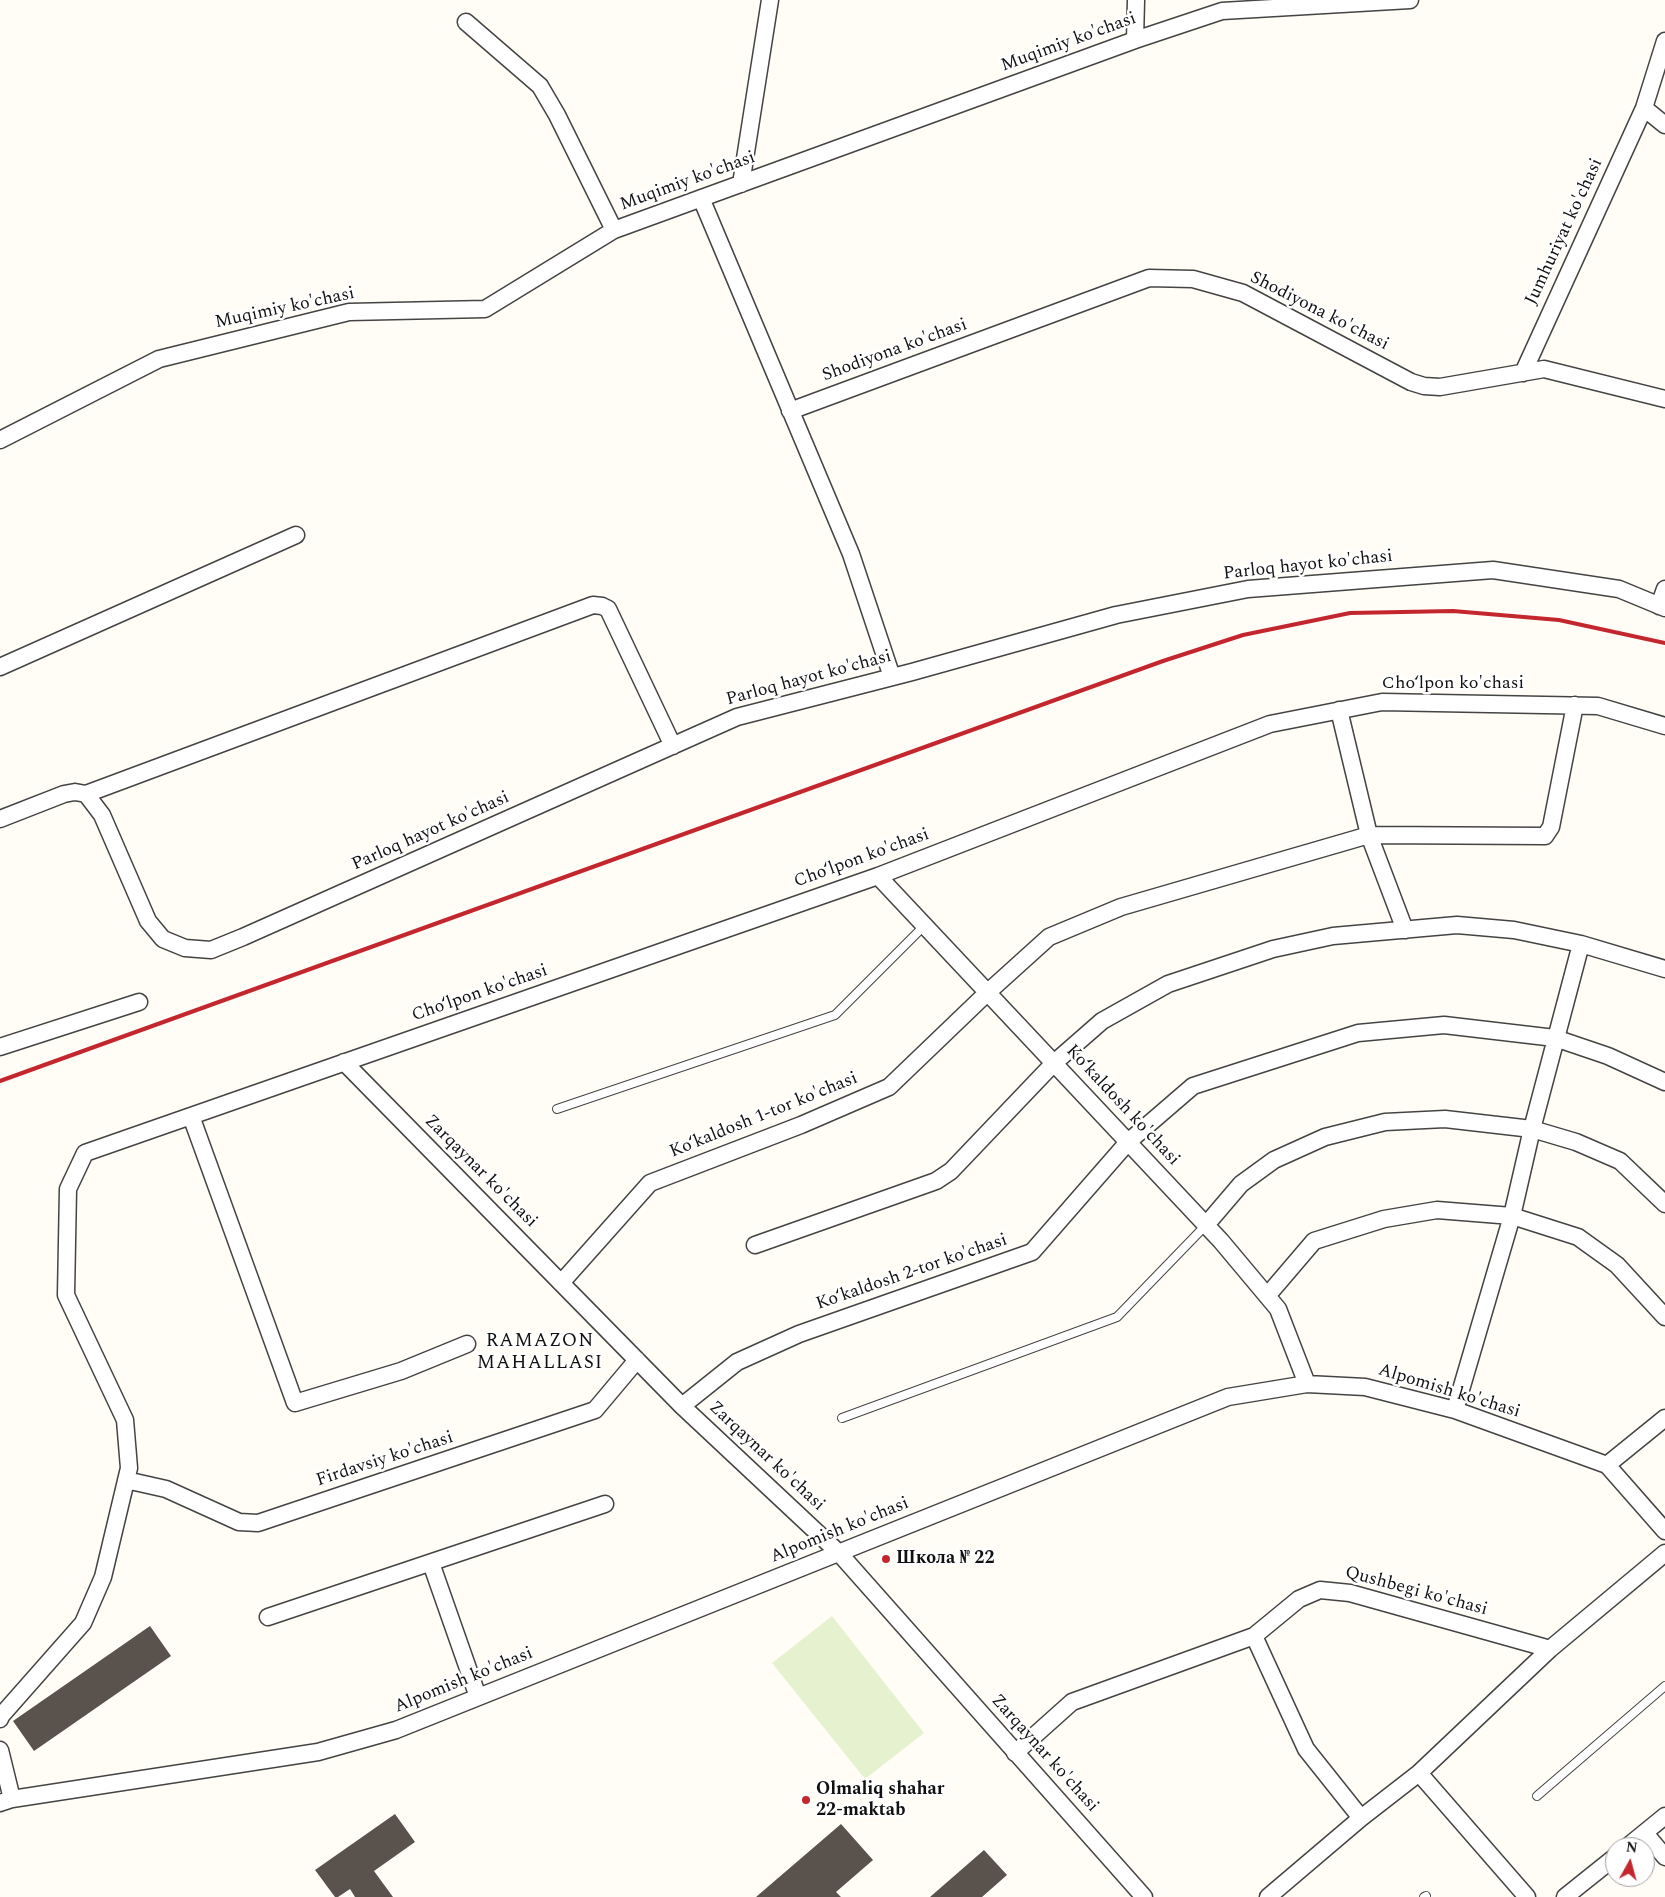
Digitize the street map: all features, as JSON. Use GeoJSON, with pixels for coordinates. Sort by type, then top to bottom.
{"type":"FeatureCollection","features":[{"type":"Feature","properties":{"kind":"street"},"geometry":{"type":"LineString","coordinates":[[741,184],[770,0]]}},
{"type":"Feature","properties":{"kind":"street"},"geometry":{"type":"LineString","coordinates":[[1135,40],[1136,0]]}},
{"type":"Feature","properties":{"kind":"street","name":"Muqimiy ko'chasi"},"geometry":{"type":"LineString","coordinates":[[0,440],[159,359],[349,312],[485,309],[614,230],[1135,40],[1222,11],[1410,0]]}},
{"type":"Feature","properties":{"kind":"street"},"geometry":{"type":"LineString","coordinates":[[466,22],[540,86],[557,115],[614,230]]}},
{"type":"Feature","properties":{"kind":"street","name":"Jumhuriyat ko'chasi"},"geometry":{"type":"LineString","coordinates":[[1522,373],[1644,108],[1665,42]]}},
{"type":"Feature","properties":{"kind":"street"},"geometry":{"type":"LineString","coordinates":[[1644,108],[1665,125]]}},
{"type":"Feature","properties":{"kind":"street"},"geometry":{"type":"LineString","coordinates":[[701,198],[851,554],[892,678]]}},
{"type":"Feature","properties":{"kind":"street","name":"Shodiyona ko'chasi"},"geometry":{"type":"LineString","coordinates":[[790,411],[1149,278],[1193,279],[1243,293],[1411,382],[1424,386],[1440,387],[1544,369],[1665,399]]}},
{"type":"Feature","properties":{"kind":"street"},"geometry":{"type":"LineString","coordinates":[[0,667],[296,535]]}},
{"type":"Feature","properties":{"kind":"street","name":"Parloq hayot ko'chasi"},"geometry":{"type":"LineString","coordinates":[[86,794],[102,815],[148,921],[163,939],[185,948],[211,950],[243,938],[737,717],[892,678],[1116,615],[1248,589],[1493,570],[1619,589],[1662,607]]}},
{"type":"Feature","properties":{"kind":"street"},"geometry":{"type":"LineString","coordinates":[[1662,607],[1665,589]]}},
{"type":"Feature","properties":{"kind":"street"},"geometry":{"type":"LineString","coordinates":[[0,819],[64,794],[75,792],[86,794],[593,605],[608,609],[673,746]]}},
{"type":"Feature","properties":{"kind":"street","name":"Cho‘lpon ko'chasi"},"geometry":{"type":"LineString","coordinates":[[126,1480],[129,1468],[125,1420],[66,1295],[68,1189],[85,1152],[878,876],[1270,724],[1382,702],[1598,706],[1665,726]]}},
{"type":"Feature","properties":{"kind":"street","name":"Ko‘kaldosh 1-tor ko'chasi"},"geometry":{"type":"LineString","coordinates":[[561,1283],[650,1183],[802,1125],[889,1087],[1049,937],[1121,907],[1369,835],[1545,836],[1551,827],[1575,705]]}},
{"type":"Feature","properties":{"kind":"street"},"geometry":{"type":"LineString","coordinates":[[1339,710],[1369,835],[1405,930]]}},
{"type":"Feature","properties":{"kind":"street","name":"Ko‘kaldosh ko'chasi"},"geometry":{"type":"LineString","coordinates":[[878,876],[1206,1225],[1278,1309],[1307,1384]]}},
{"type":"Feature","properties":{"kind":"street"},"geometry":{"type":"LineString","coordinates":[[755,1245],[936,1181],[950,1171],[1054,1063],[1102,1021],[1168,984],[1273,949],[1334,936],[1457,926],[1514,930],[1580,944],[1665,968]]}},
{"type":"Feature","properties":{"kind":"street"},"geometry":{"type":"LineString","coordinates":[[1455,1410],[1512,1216],[1532,1129],[1580,944]]}},
{"type":"Feature","properties":{"kind":"street"},"geometry":{"type":"LineString","coordinates":[[0,1047],[139,1002]]}},
{"type":"Feature","properties":{"kind":"street","name":"Ko‘kaldosh 2-tor ko'chasi"},"geometry":{"type":"LineString","coordinates":[[682,1406],[737,1362],[799,1334],[1032,1252],[1128,1142],[1192,1086],[1358,1033],[1444,1025],[1555,1038],[1608,1056],[1665,1082]]}},
{"type":"Feature","properties":{"kind":"street","name":"Zarqaynar ko'chasi"},"geometry":{"type":"LineString","coordinates":[[344,1062],[682,1406],[839,1553],[1144,1897]]}},
{"type":"Feature","properties":{"kind":"street"},"geometry":{"type":"LineString","coordinates":[[191,1116],[295,1403],[402,1371],[467,1344]]}},
{"type":"Feature","properties":{"kind":"street"},"geometry":{"type":"LineString","coordinates":[[1206,1225],[1242,1184],[1274,1160],[1325,1137],[1385,1122],[1446,1119],[1532,1129],[1576,1142],[1620,1161],[1665,1204]]}},
{"type":"Feature","properties":{"kind":"street"},"geometry":{"type":"LineString","coordinates":[[1267,1296],[1314,1241],[1384,1219],[1437,1210],[1512,1216],[1578,1237],[1617,1265],[1665,1317]]}},
{"type":"Feature","properties":{"kind":"street","name":"Firdavsiy ko'chasi"},"geometry":{"type":"LineString","coordinates":[[126,1480],[166,1489],[239,1522],[258,1523],[595,1410],[637,1360]]}},
{"type":"Feature","properties":{"kind":"street","name":"Alpomish ko'chasi"},"geometry":{"type":"LineString","coordinates":[[6,1801],[318,1752],[396,1730],[1228,1397],[1307,1384],[1365,1387],[1455,1410],[1607,1465],[1665,1531]]}},
{"type":"Feature","properties":{"kind":"street"},"geometry":{"type":"LineString","coordinates":[[1607,1465],[1665,1418]]}},
{"type":"Feature","properties":{"kind":"street"},"geometry":{"type":"LineString","coordinates":[[0,1719],[83,1622],[103,1577],[126,1480]]}},
{"type":"Feature","properties":{"kind":"street"},"geometry":{"type":"LineString","coordinates":[[268,1618],[606,1504]]}},
{"type":"Feature","properties":{"kind":"street"},"geometry":{"type":"LineString","coordinates":[[1268,1897],[1361,1818],[1419,1773],[1550,1649],[1665,1553]]}},
{"type":"Feature","properties":{"kind":"street"},"geometry":{"type":"LineString","coordinates":[[431,1563],[478,1698]]}},
{"type":"Feature","properties":{"kind":"street","name":"Qushbegi ko'chasi"},"geometry":{"type":"LineString","coordinates":[[1015,1753],[1072,1702],[1254,1636],[1299,1599],[1320,1590],[1350,1593],[1550,1649]]}},
{"type":"Feature","properties":{"kind":"street"},"geometry":{"type":"LineString","coordinates":[[1254,1636],[1306,1749],[1361,1818]]}},
{"type":"Feature","properties":{"kind":"street"},"geometry":{"type":"LineString","coordinates":[[0,1750],[6,1801]]}},
{"type":"Feature","properties":{"kind":"street"},"geometry":{"type":"LineString","coordinates":[[1419,1773],[1527,1897]]}},
{"type":"Feature","properties":{"kind":"street"},"geometry":{"type":"LineString","coordinates":[[1640,1837],[1665,1816]]}},
{"type":"Feature","properties":{"kind":"street"},"geometry":{"type":"LineString","coordinates":[[1645,1833],[1665,1857]]}},
{"type":"Feature","properties":{"kind":"street"},"geometry":{"type":"LineString","coordinates":[[1565,1897],[1605,1865]]}},
{"type":"Feature","properties":{"kind":"lane"},"geometry":{"type":"LineString","coordinates":[[557,1109],[835,1015],[924,926]]}},
{"type":"Feature","properties":{"kind":"lane"},"geometry":{"type":"LineString","coordinates":[[842,1418],[1117,1317],[1206,1225]]}},
{"type":"Feature","properties":{"kind":"lane"},"geometry":{"type":"LineString","coordinates":[[1538,1796],[1665,1686]]}},
{"type":"Feature","properties":{"kind":"green space"},"geometry":{"type":"Polygon","coordinates":[[[832,1616],[924,1733],[865,1779],[772,1663],[832,1616]]]}},
{"type":"Feature","properties":{"kind":"building"},"geometry":{"type":"Polygon","coordinates":[[[150,1626],[171,1656],[34,1751],[13,1721],[150,1626]]]}},
{"type":"Feature","properties":{"kind":"building"},"geometry":{"type":"Polygon","coordinates":[[[395,1814],[415,1842],[374,1871],[393,1897],[355,1897],[350,1889],[335,1897],[315,1870],[395,1814]]]}},
{"type":"Feature","properties":{"kind":"building"},"geometry":{"type":"Polygon","coordinates":[[[841,1824],[873,1860],[836,1892],[841,1897],[756,1897],[841,1824]]]}},
{"type":"Feature","properties":{"kind":"building"},"geometry":{"type":"Polygon","coordinates":[[[984,1850],[1007,1875],[982,1897],[930,1897],[984,1850]]]}},
{"type":"Feature","properties":{"kind":"railway"},"geometry":{"type":"LineString","coordinates":[[0,1081],[1163,661],[1243,635],[1350,613],[1453,611],[1559,620],[1665,643]]}},
{"type":"Feature","properties":{"kind":"place","name":"Школа № 22"},"geometry":{"type":"Point","coordinates":[886,1559]}},
{"type":"Feature","properties":{"kind":"place","name":"Olmaliq shahar 22-maktab"},"geometry":{"type":"Point","coordinates":[806,1800]}},
{"type":"Feature","properties":{"kind":"district","name":"RAMAZON MAHALLASI"},"geometry":{"type":"Point","coordinates":[540,1353]}}]}
